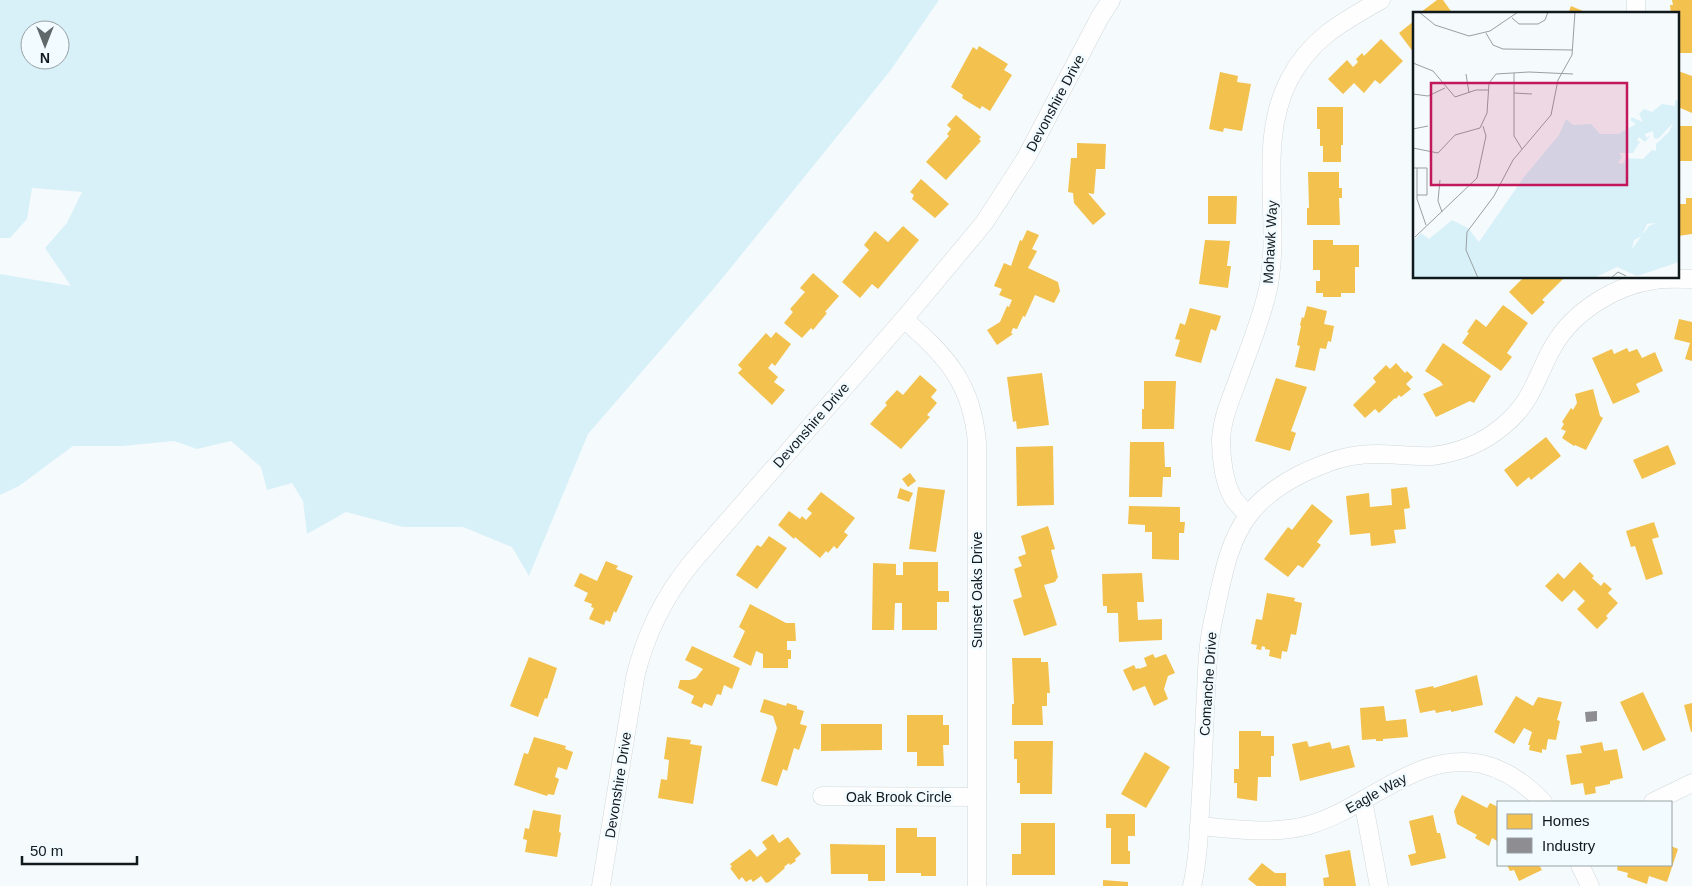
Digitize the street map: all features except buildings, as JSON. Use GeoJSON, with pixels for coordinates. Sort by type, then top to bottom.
{"type":"FeatureCollection","features":[{"type":"Feature","properties":{"kind":"street","name":"Devonshire Drive"},"geometry":{"type":"LineString","coordinates":[[601,886],[634,678],[639,659],[658,612],[687,568],[904,319],[984,223],[1026,158],[1111,0]]}},
{"type":"Feature","properties":{"kind":"street","name":"Mohawk Way"},"geometry":{"type":"LineString","coordinates":[[1248,516],[1232,497],[1228,488],[1221,440],[1226,412],[1259,320],[1268,287],[1272,255],[1273,133],[1278,106],[1289,80],[1308,50],[1333,28],[1381,0]]}},
{"type":"Feature","properties":{"kind":"street","name":"Comanche Drive"},"geometry":{"type":"LineString","coordinates":[[1192,886],[1199,826],[1209,640],[1227,558],[1232,544],[1248,516],[1267,496],[1286,483],[1305,471],[1330,462],[1354,456],[1375,454],[1430,456],[1456,450],[1489,437],[1516,414],[1534,390],[1554,344],[1578,316],[1618,290],[1636,284],[1656,280],[1692,279]]}},
{"type":"Feature","properties":{"kind":"street","name":"Sunset Oaks Drive"},"geometry":{"type":"LineString","coordinates":[[904,319],[937,348],[950,363],[967,395],[976,427],[977,886]]}},
{"type":"Feature","properties":{"kind":"street","name":"Eagle Way"},"geometry":{"type":"LineString","coordinates":[[1199,826],[1257,830],[1289,829],[1322,821],[1412,773],[1442,763],[1472,762],[1502,771],[1518,779],[1542,801]]}},
{"type":"Feature","properties":{"kind":"street"},"geometry":{"type":"LineString","coordinates":[[1655,801],[1692,783]]}},
{"type":"Feature","properties":{"kind":"street","name":"Oak Brook Circle"},"geometry":{"type":"LineString","coordinates":[[822,796],[977,797]]}},
{"type":"Feature","properties":{"kind":"street"},"geometry":{"type":"LineString","coordinates":[[1363,800],[1379,886]]}},
{"type":"Feature","properties":{"kind":"street"},"geometry":{"type":"LineString","coordinates":[[1580,866],[1590,886]]}},
{"type":"Feature","properties":{"kind":"shaded area"},"geometry":{"type":"Polygon","coordinates":[[[0,0],[939,0],[890,71],[716,286],[588,434],[529,576],[512,547],[463,527],[403,527],[346,512],[307,534],[303,501],[292,483],[267,490],[261,467],[231,441],[197,449],[174,441],[123,446],[73,446],[19,486],[0,495],[0,274],[71,286],[45,248],[67,223],[82,192],[32,188],[27,219],[10,238],[0,238],[0,0]]]}}]}
